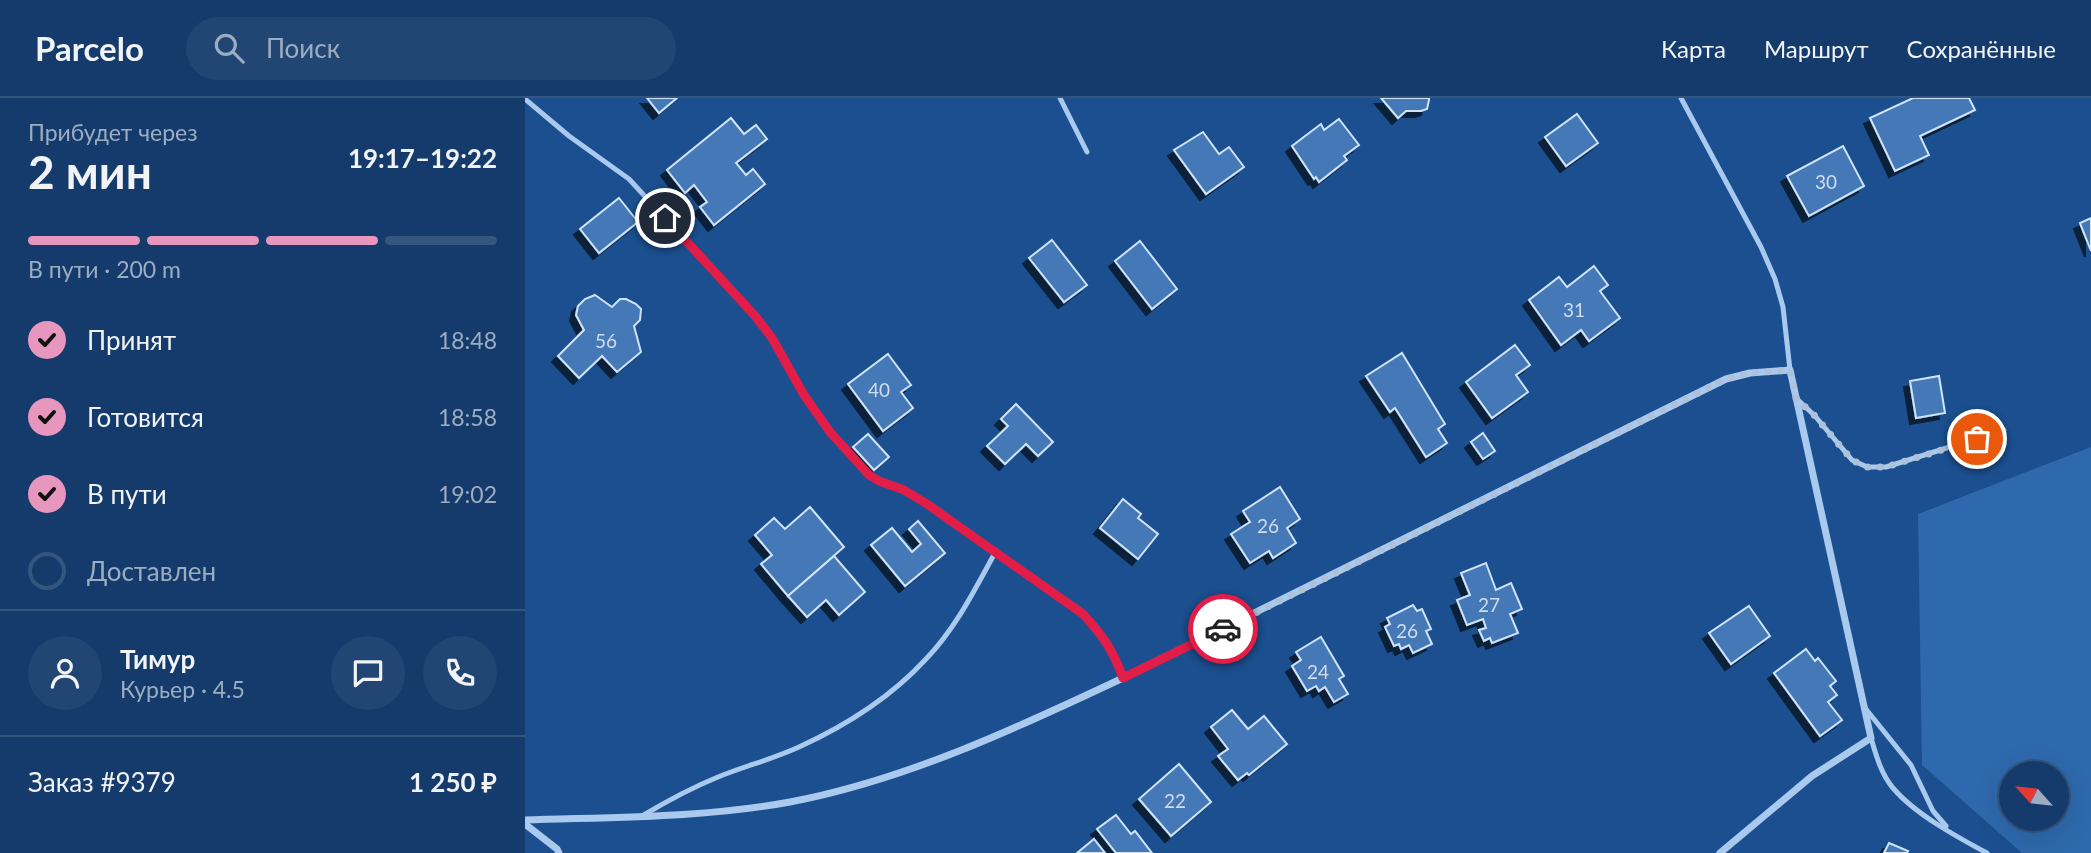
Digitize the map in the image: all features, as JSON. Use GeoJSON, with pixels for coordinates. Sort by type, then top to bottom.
{"type":"FeatureCollection","features":[{"type":"Feature","properties":{"kind":"street"},"geometry":{"type":"LineString","coordinates":[[525,822],[726,811],[776,804],[859,786],[940,758],[1049,713],[1123,678],[1726,379],[1750,373],[1790,370],[1871,738],[1812,776],[1720,853]]}},
{"type":"Feature","properties":{"kind":"street"},"geometry":{"type":"LineString","coordinates":[[525,822],[559,853]]}},
{"type":"Feature","properties":{"kind":"lane"},"geometry":{"type":"LineString","coordinates":[[1060,98],[1087,152]]}},
{"type":"Feature","properties":{"kind":"lane"},"geometry":{"type":"LineString","coordinates":[[1681,98],[1761,247],[1775,279],[1783,307],[1790,370]]}},
{"type":"Feature","properties":{"kind":"lane"},"geometry":{"type":"LineString","coordinates":[[525,99],[569,136],[629,179],[747,307],[772,338],[804,395],[830,432],[869,475],[904,490],[927,504],[1083,614],[1114,652],[1123,678]]}},
{"type":"Feature","properties":{"kind":"lane"},"geometry":{"type":"LineString","coordinates":[[1796,398],[1852,460],[1867,467],[1886,467],[2004,430]]}},
{"type":"Feature","properties":{"kind":"lane"},"geometry":{"type":"LineString","coordinates":[[642,816],[688,790],[798,748],[842,725],[886,696],[926,659],[950,630],[996,551]]}},
{"type":"Feature","properties":{"kind":"lane"},"geometry":{"type":"LineString","coordinates":[[1865,708],[1911,765],[1933,811],[1949,831]]}},
{"type":"Feature","properties":{"kind":"lane"},"geometry":{"type":"LineString","coordinates":[[1871,738],[1879,763],[1892,787],[1913,806],[1987,853]]}},
{"type":"Feature","properties":{"kind":"shaded area"},"geometry":{"type":"Polygon","coordinates":[[[2091,447],[2091,853],[2022,853],[1922,765],[1918,514],[2091,447]]]}},
{"type":"Feature","properties":{"kind":"building"},"geometry":{"type":"Polygon","coordinates":[[[647,98],[677,98],[659,113],[647,98]]]}},
{"type":"Feature","properties":{"kind":"building"},"geometry":{"type":"Polygon","coordinates":[[[1381,98],[1429,100],[1427,109],[1406,111],[1398,118],[1381,98]]]}},
{"type":"Feature","properties":{"kind":"building"},"geometry":{"type":"Polygon","coordinates":[[[1913,98],[1969,98],[1975,110],[1920,136],[1929,155],[1895,171],[1870,118],[1913,98]]]}},
{"type":"Feature","properties":{"kind":"building"},"geometry":{"type":"Polygon","coordinates":[[[1577,114],[1598,143],[1566,166],[1545,137],[1577,114]]]}},
{"type":"Feature","properties":{"kind":"building"},"geometry":{"type":"Polygon","coordinates":[[[731,118],[744,134],[756,125],[767,139],[736,163],[746,175],[753,169],[765,184],[714,225],[700,207],[707,202],[694,185],[685,193],[667,170],[731,118]]]}},
{"type":"Feature","properties":{"kind":"building"},"geometry":{"type":"Polygon","coordinates":[[[1339,119],[1359,145],[1344,156],[1347,160],[1319,182],[1316,177],[1314,179],[1292,146],[1321,124],[1324,130],[1339,119]]]}},
{"type":"Feature","properties":{"kind":"building"},"geometry":{"type":"Polygon","coordinates":[[[1203,132],[1219,154],[1229,147],[1244,167],[1206,194],[1174,150],[1203,132]]]}},
{"type":"Feature","properties":{"kind":"building"},"geometry":{"type":"Polygon","coordinates":[[[1843,146],[1864,186],[1809,216],[1787,176],[1843,146]]]}},
{"type":"Feature","properties":{"kind":"building"},"geometry":{"type":"Polygon","coordinates":[[[619,198],[638,222],[599,253],[580,229],[619,198]]]}},
{"type":"Feature","properties":{"kind":"building"},"geometry":{"type":"Polygon","coordinates":[[[2091,218],[2091,251],[2080,223],[2091,218]]]}},
{"type":"Feature","properties":{"kind":"building"},"geometry":{"type":"Polygon","coordinates":[[[1052,240],[1087,285],[1064,302],[1029,258],[1052,240]]]}},
{"type":"Feature","properties":{"kind":"building"},"geometry":{"type":"Polygon","coordinates":[[[1140,241],[1177,289],[1152,309],[1115,261],[1140,241]]]}},
{"type":"Feature","properties":{"kind":"building"},"geometry":{"type":"Polygon","coordinates":[[[1594,266],[1608,285],[1600,291],[1620,318],[1589,341],[1581,330],[1561,345],[1529,300],[1559,277],[1567,287],[1594,266]]]}},
{"type":"Feature","properties":{"kind":"building"},"geometry":{"type":"Polygon","coordinates":[[[595,295],[612,307],[620,299],[626,299],[641,309],[640,320],[634,326],[641,352],[617,372],[602,356],[579,378],[558,356],[584,330],[576,315],[578,306],[595,295]]]}},
{"type":"Feature","properties":{"kind":"building"},"geometry":{"type":"Polygon","coordinates":[[[1515,345],[1530,365],[1516,375],[1528,392],[1492,418],[1466,382],[1515,345]]]}},
{"type":"Feature","properties":{"kind":"building"},"geometry":{"type":"Polygon","coordinates":[[[1402,353],[1445,424],[1438,429],[1447,443],[1426,457],[1395,408],[1390,412],[1366,376],[1402,353]]]}},
{"type":"Feature","properties":{"kind":"building"},"geometry":{"type":"Polygon","coordinates":[[[888,354],[911,385],[901,392],[913,408],[883,431],[848,384],[888,354]]]}},
{"type":"Feature","properties":{"kind":"building"},"geometry":{"type":"Polygon","coordinates":[[[1939,376],[1945,413],[1916,418],[1910,381],[1939,376]]]}},
{"type":"Feature","properties":{"kind":"building"},"geometry":{"type":"Polygon","coordinates":[[[1016,404],[1053,442],[1038,456],[1026,444],[1005,464],[987,446],[1008,426],[1001,419],[1016,404]]]}},
{"type":"Feature","properties":{"kind":"building"},"geometry":{"type":"Polygon","coordinates":[[[1483,433],[1495,451],[1483,459],[1471,442],[1483,433]]]}},
{"type":"Feature","properties":{"kind":"building"},"geometry":{"type":"Polygon","coordinates":[[[868,434],[889,457],[874,470],[853,447],[868,434]]]}},
{"type":"Feature","properties":{"kind":"building"},"geometry":{"type":"Polygon","coordinates":[[[1280,487],[1300,519],[1287,528],[1296,543],[1273,558],[1269,551],[1250,563],[1231,534],[1250,522],[1243,511],[1280,487]]]}},
{"type":"Feature","properties":{"kind":"building"},"geometry":{"type":"Polygon","coordinates":[[[1123,499],[1141,514],[1138,518],[1158,534],[1138,559],[1100,528],[1123,499]]]}},
{"type":"Feature","properties":{"kind":"building"},"geometry":{"type":"Polygon","coordinates":[[[810,507],[844,547],[788,596],[761,564],[772,555],[755,535],[774,518],[785,529],[810,507]]]}},
{"type":"Feature","properties":{"kind":"building"},"geometry":{"type":"Polygon","coordinates":[[[918,521],[945,553],[905,586],[871,545],[892,528],[912,552],[921,544],[909,529],[918,521]]]}},
{"type":"Feature","properties":{"kind":"building"},"geometry":{"type":"Polygon","coordinates":[[[834,556],[865,592],[839,615],[826,600],[807,617],[788,596],[834,556]]]}},
{"type":"Feature","properties":{"kind":"building"},"geometry":{"type":"Polygon","coordinates":[[[1486,563],[1496,590],[1511,583],[1522,609],[1510,614],[1518,633],[1492,643],[1490,638],[1484,641],[1479,630],[1486,628],[1483,619],[1467,625],[1457,600],[1470,595],[1461,573],[1486,563]]]}},
{"type":"Feature","properties":{"kind":"building"},"geometry":{"type":"Polygon","coordinates":[[[1413,605],[1417,611],[1422,609],[1431,629],[1426,631],[1432,644],[1413,653],[1409,645],[1401,649],[1399,644],[1394,646],[1385,627],[1390,624],[1387,618],[1413,605]]]}},
{"type":"Feature","properties":{"kind":"building"},"geometry":{"type":"Polygon","coordinates":[[[1749,606],[1770,636],[1731,664],[1709,633],[1749,606]]]}},
{"type":"Feature","properties":{"kind":"building"},"geometry":{"type":"Polygon","coordinates":[[[1321,637],[1344,676],[1339,679],[1348,694],[1334,702],[1325,687],[1319,691],[1316,686],[1307,691],[1292,666],[1301,660],[1296,652],[1321,637]]]}},
{"type":"Feature","properties":{"kind":"building"},"geometry":{"type":"Polygon","coordinates":[[[1806,649],[1815,661],[1818,658],[1836,681],[1830,686],[1837,695],[1828,702],[1842,720],[1820,736],[1774,673],[1806,649]]]}},
{"type":"Feature","properties":{"kind":"building"},"geometry":{"type":"Polygon","coordinates":[[[1232,710],[1248,729],[1264,716],[1287,744],[1249,775],[1247,773],[1238,780],[1218,756],[1228,749],[1211,727],[1232,710]]]}},
{"type":"Feature","properties":{"kind":"building"},"geometry":{"type":"Polygon","coordinates":[[[1179,764],[1211,802],[1171,836],[1139,799],[1179,764]]]}},
{"type":"Feature","properties":{"kind":"building"},"geometry":{"type":"Polygon","coordinates":[[[1116,815],[1131,834],[1135,831],[1152,853],[1116,853],[1097,829],[1116,815]]]}},
{"type":"Feature","properties":{"kind":"building"},"geometry":{"type":"Polygon","coordinates":[[[1094,839],[1105,853],[1077,853],[1094,839]]]}},
{"type":"Feature","properties":{"kind":"building"},"geometry":{"type":"Polygon","coordinates":[[[1889,843],[1908,851],[1884,853],[1889,843]]]}},
{"type":"Feature","properties":{"kind":"way so far"},"geometry":{"type":"LineString","coordinates":[[1223,629],[1580,454],[1726,379],[1750,373],[1790,370],[1796,398],[1852,460],[1867,467],[1886,467],[1977,439]]}},
{"type":"Feature","properties":{"kind":"route"},"geometry":{"type":"LineString","coordinates":[[665,218],[756,317],[830,432],[869,475],[904,490],[927,504],[1083,614],[1114,652],[1123,678],[1223,629]]}}]}
